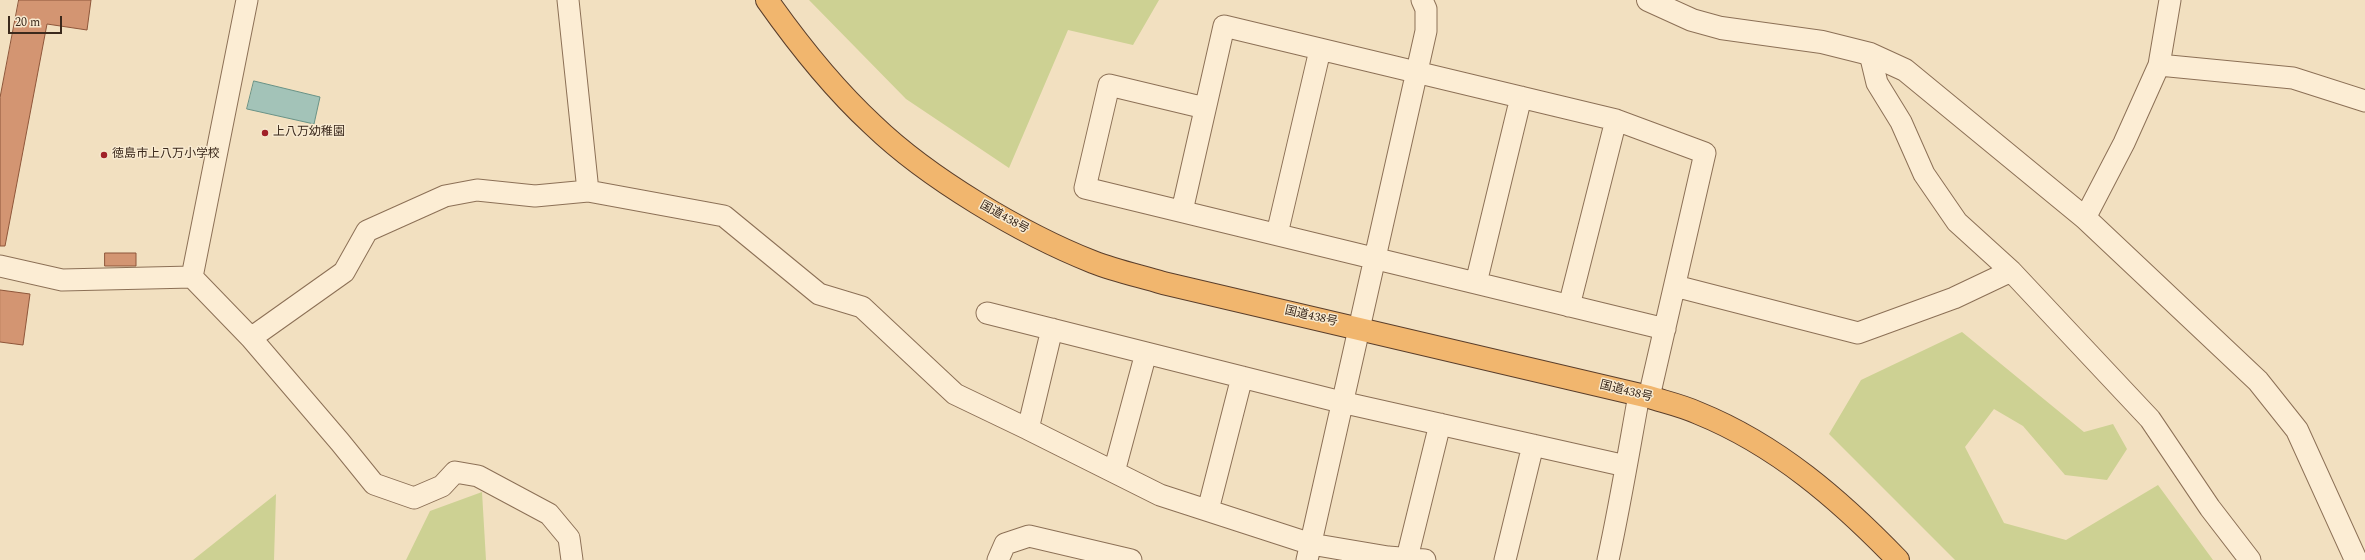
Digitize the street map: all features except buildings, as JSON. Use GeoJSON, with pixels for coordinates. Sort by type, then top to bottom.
{"type":"FeatureCollection","features":[{"type":"Feature","properties":{"kind":"highway","name":"国道438号"},"geometry":{"type":"LineString","coordinates":[[767,0],[796,41],[873,125],[920,163],[974,200],[1036,236],[1094,262],[1163,283],[1644,396],[1697,412],[1725,425],[1784,459],[1850,513],[1898,560]]}},
{"type":"Feature","properties":{"kind":"street"},"geometry":{"type":"LineString","coordinates":[[192,277],[247,0]]}},
{"type":"Feature","properties":{"kind":"street"},"geometry":{"type":"LineString","coordinates":[[568,0],[588,191]]}},
{"type":"Feature","properties":{"kind":"street"},"geometry":{"type":"LineString","coordinates":[[1309,552],[1341,402],[1426,31],[1426,9],[1422,0]]}},
{"type":"Feature","properties":{"kind":"street"},"geometry":{"type":"LineString","coordinates":[[1648,0],[1692,20],[1721,28],[1822,42],[1870,54],[1905,70],[2085,218],[2258,380],[2297,430],[2356,560]]}},
{"type":"Feature","properties":{"kind":"street"},"geometry":{"type":"LineString","coordinates":[[2085,218],[2124,143],[2159,65],[2170,0]]}},
{"type":"Feature","properties":{"kind":"street"},"geometry":{"type":"LineString","coordinates":[[1182,211],[1224,26],[1616,120],[1705,153],[1665,329],[1644,396],[1626,466],[1624,489],[1608,560]]}},
{"type":"Feature","properties":{"kind":"street"},"geometry":{"type":"LineString","coordinates":[[1277,234],[1320,50]]}},
{"type":"Feature","properties":{"kind":"street"},"geometry":{"type":"LineString","coordinates":[[1870,54],[1877,84],[1901,122],[1924,174],[1957,222],[2012,271],[2150,419],[2210,508],[2250,560]]}},
{"type":"Feature","properties":{"kind":"street"},"geometry":{"type":"LineString","coordinates":[[2159,65],[2293,78],[2365,101]]}},
{"type":"Feature","properties":{"kind":"street"},"geometry":{"type":"LineString","coordinates":[[1205,108],[1109,85],[1085,188],[1665,329]]}},
{"type":"Feature","properties":{"kind":"street"},"geometry":{"type":"LineString","coordinates":[[1476,283],[1521,97]]}},
{"type":"Feature","properties":{"kind":"street"},"geometry":{"type":"LineString","coordinates":[[1570,306],[1616,120]]}},
{"type":"Feature","properties":{"kind":"street"},"geometry":{"type":"LineString","coordinates":[[251,338],[344,272],[368,231],[445,196],[477,190],[535,196],[588,191],[724,216],[819,294],[862,307],[955,394],[1160,495],[1208,510],[1309,552],[1416,559],[1440,424]]}},
{"type":"Feature","properties":{"kind":"street"},"geometry":{"type":"LineString","coordinates":[[0,266],[62,280],[192,277],[251,338],[374,484],[414,498],[442,486],[455,472],[478,476],[549,514],[569,538],[572,560]]}},
{"type":"Feature","properties":{"kind":"street"},"geometry":{"type":"LineString","coordinates":[[1675,286],[1858,333],[1954,298],[2012,271]]}},
{"type":"Feature","properties":{"kind":"street"},"geometry":{"type":"LineString","coordinates":[[987,313],[1341,402],[1626,466]]}},
{"type":"Feature","properties":{"kind":"street"},"geometry":{"type":"LineString","coordinates":[[1028,429],[1052,330]]}},
{"type":"Feature","properties":{"kind":"street"},"geometry":{"type":"LineString","coordinates":[[1114,472],[1146,353]]}},
{"type":"Feature","properties":{"kind":"street"},"geometry":{"type":"LineString","coordinates":[[1208,510],[1242,377]]}},
{"type":"Feature","properties":{"kind":"street"},"geometry":{"type":"LineString","coordinates":[[1505,560],[1533,445]]}},
{"type":"Feature","properties":{"kind":"street"},"geometry":{"type":"LineString","coordinates":[[998,560],[1006,544],[1029,536],[1131,560]]}},
{"type":"Feature","properties":{"kind":"green space"},"geometry":{"type":"Polygon","coordinates":[[[809,0],[1159,0],[1133,45],[1068,30],[1009,168],[906,99],[809,0]]]}},
{"type":"Feature","properties":{"kind":"green space"},"geometry":{"type":"Polygon","coordinates":[[[1962,332],[2084,432],[2113,424],[2127,449],[2107,480],[2065,475],[2023,426],[1994,409],[1965,447],[2004,523],[2066,540],[2158,485],[2213,560],[1955,560],[1829,434],[1861,380],[1962,332]]]}},
{"type":"Feature","properties":{"kind":"green space"},"geometry":{"type":"Polygon","coordinates":[[[482,492],[486,560],[406,560],[430,511],[482,492]]]}},
{"type":"Feature","properties":{"kind":"green space"},"geometry":{"type":"Polygon","coordinates":[[[276,494],[274,560],[193,560],[276,494]]]}},
{"type":"Feature","properties":{"kind":"water"},"geometry":{"type":"Polygon","coordinates":[[[254,81],[320,97],[314,124],[247,109],[254,81]]]}},
{"type":"Feature","properties":{"kind":"place","name":"上八万幼稚園"},"geometry":{"type":"Point","coordinates":[265,133]}},
{"type":"Feature","properties":{"kind":"place","name":"徳島市上八万小学校"},"geometry":{"type":"Point","coordinates":[104,155]}}]}
